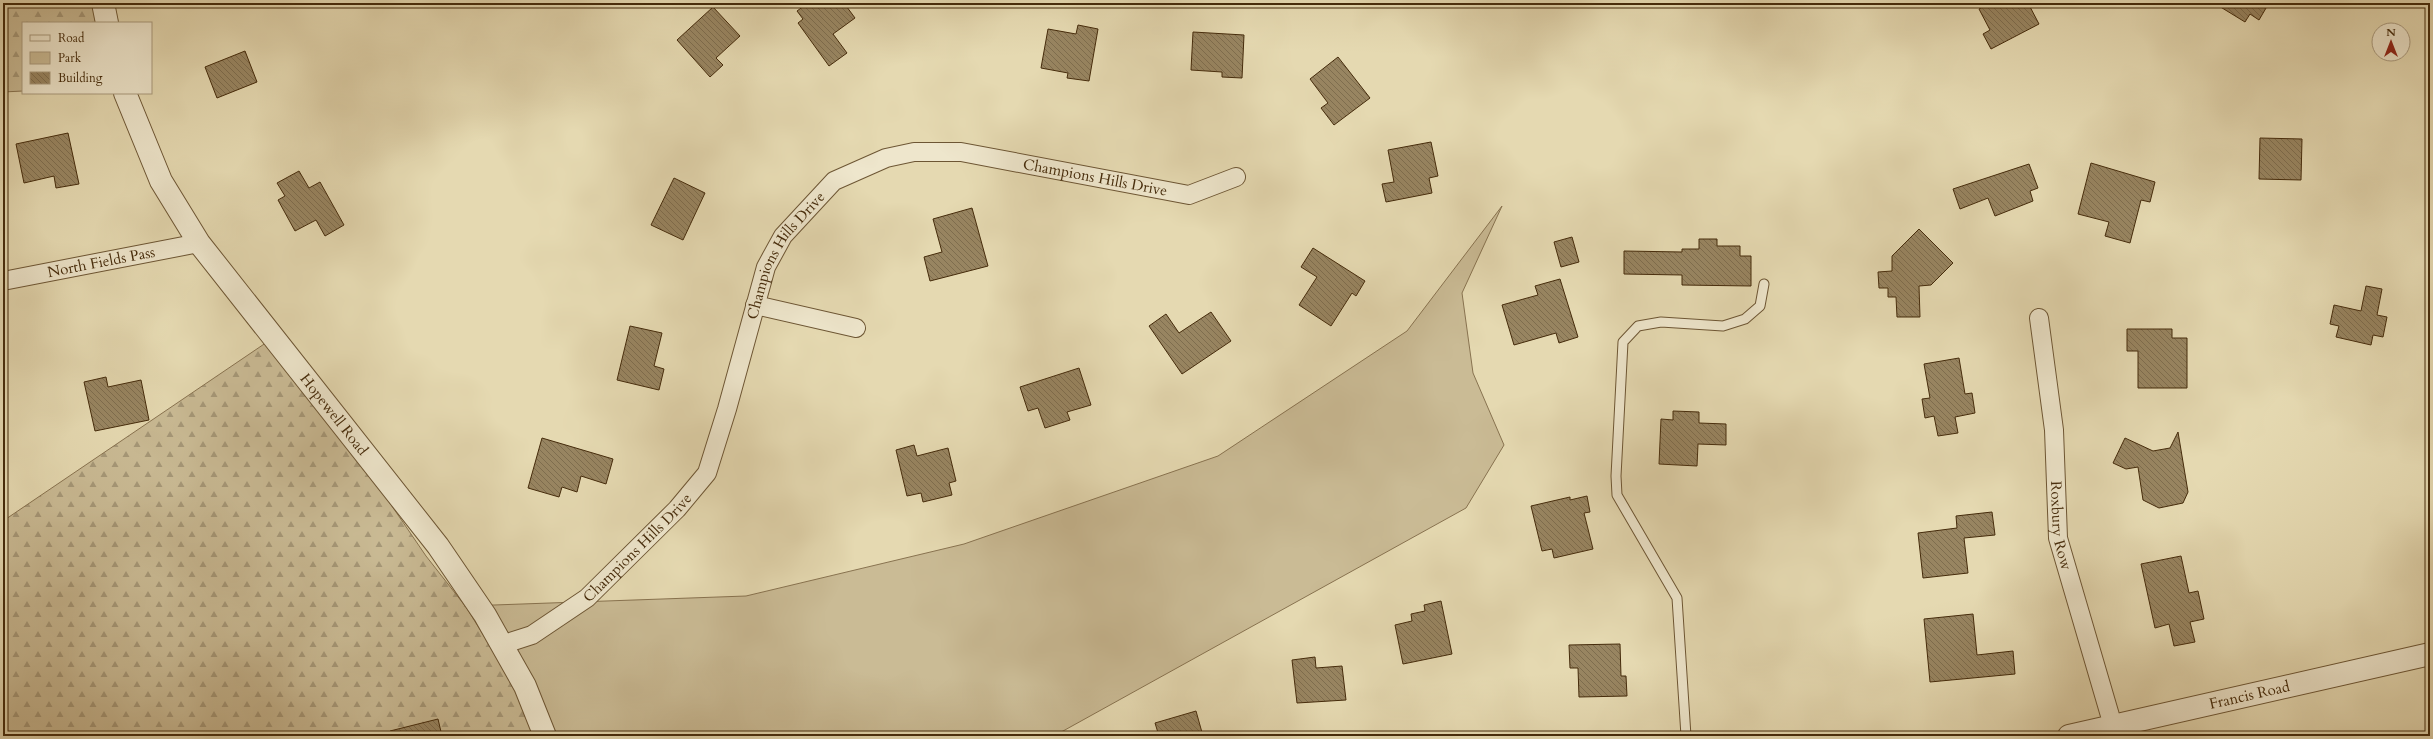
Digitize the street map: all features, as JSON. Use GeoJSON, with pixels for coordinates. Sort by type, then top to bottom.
{"type":"FeatureCollection","features":[{"type":"Feature","properties":{"kind":"street"},"geometry":{"type":"LineString","coordinates":[[103,3],[107,22]]}},
{"type":"Feature","properties":{"kind":"street","name":"Hopewell Road"},"geometry":{"type":"LineString","coordinates":[[125,94],[161,181],[199,243],[438,546],[485,615],[502,645],[525,686],[545,736]]}},
{"type":"Feature","properties":{"kind":"street","name":"Champions Hills Drive"},"geometry":{"type":"LineString","coordinates":[[502,645],[532,635],[587,598],[677,509],[707,473],[727,409],[754,305],[766,267],[788,231],[834,181],[886,158],[914,152],[961,152],[1189,195],[1236,177]]}},
{"type":"Feature","properties":{"kind":"street","name":"North Fields Pass"},"geometry":{"type":"LineString","coordinates":[[3,281],[199,243]]}},
{"type":"Feature","properties":{"kind":"street"},"geometry":{"type":"LineString","coordinates":[[754,305],[856,328]]}},
{"type":"Feature","properties":{"kind":"street","name":"Roxbury Row"},"geometry":{"type":"LineString","coordinates":[[2039,318],[2054,430],[2058,538],[2115,731]]}},
{"type":"Feature","properties":{"kind":"street","name":"Francis Road"},"geometry":{"type":"LineString","coordinates":[[2069,736],[2115,731],[2430,654]]}},
{"type":"Feature","properties":{"kind":"lane"},"geometry":{"type":"LineString","coordinates":[[1686,736],[1677,598],[1618,495],[1616,476],[1623,342],[1638,326],[1661,322],[1723,326],[1745,319],[1760,306],[1764,284]]}},
{"type":"Feature","properties":{"kind":"green space"},"geometry":{"type":"Polygon","coordinates":[[[3,3],[99,3],[103,22],[22,22],[22,91],[3,92],[3,3]]]}},
{"type":"Feature","properties":{"kind":"green space"},"geometry":{"type":"Polygon","coordinates":[[[1502,206],[1462,293],[1473,373],[1504,445],[1466,508],[1054,736],[546,736],[466,606],[746,596],[964,544],[1218,456],[1407,331],[1502,206]]]}},
{"type":"Feature","properties":{"kind":"green space"},"geometry":{"type":"Polygon","coordinates":[[[276,336],[426,556],[466,607],[546,736],[3,736],[3,521],[276,336]]]}},
{"type":"Feature","properties":{"kind":"building"},"geometry":{"type":"Polygon","coordinates":[[[808,3],[844,3],[855,18],[833,34],[847,53],[829,66],[798,23],[803,19],[797,11],[808,3]]]}},
{"type":"Feature","properties":{"kind":"building"},"geometry":{"type":"Polygon","coordinates":[[[1990,3],[2028,3],[2039,24],[1991,49],[1983,34],[1990,30],[1979,9],[1990,3]]]}},
{"type":"Feature","properties":{"kind":"building"},"geometry":{"type":"Polygon","coordinates":[[[2214,3],[2269,3],[2259,20],[2250,14],[2245,22],[2214,3]]]}},
{"type":"Feature","properties":{"kind":"building"},"geometry":{"type":"Polygon","coordinates":[[[713,7],[740,36],[716,58],[723,65],[710,77],[677,40],[713,7]]]}},
{"type":"Feature","properties":{"kind":"building"},"geometry":{"type":"Polygon","coordinates":[[[1078,25],[1098,29],[1089,81],[1067,78],[1068,73],[1041,68],[1048,29],[1076,34],[1078,25]]]}},
{"type":"Feature","properties":{"kind":"building"},"geometry":{"type":"Polygon","coordinates":[[[1193,32],[1244,35],[1242,78],[1222,77],[1222,72],[1191,70],[1193,32]]]}},
{"type":"Feature","properties":{"kind":"building"},"geometry":{"type":"Polygon","coordinates":[[[245,51],[257,82],[217,98],[205,67],[245,51]]]}},
{"type":"Feature","properties":{"kind":"building"},"geometry":{"type":"Polygon","coordinates":[[[1338,57],[1370,98],[1334,125],[1321,108],[1328,103],[1310,79],[1338,57]]]}},
{"type":"Feature","properties":{"kind":"building"},"geometry":{"type":"Polygon","coordinates":[[[68,133],[79,184],[56,188],[54,176],[24,183],[16,144],[68,133]]]}},
{"type":"Feature","properties":{"kind":"building"},"geometry":{"type":"Polygon","coordinates":[[[2260,138],[2302,139],[2301,180],[2259,179],[2260,138]]]}},
{"type":"Feature","properties":{"kind":"building"},"geometry":{"type":"Polygon","coordinates":[[[1431,142],[1438,176],[1429,178],[1432,193],[1386,202],[1382,184],[1394,182],[1388,150],[1431,142]]]}},
{"type":"Feature","properties":{"kind":"building"},"geometry":{"type":"Polygon","coordinates":[[[2091,163],[2155,182],[2150,202],[2141,200],[2130,243],[2105,236],[2109,222],[2078,214],[2091,163]]]}},
{"type":"Feature","properties":{"kind":"building"},"geometry":{"type":"Polygon","coordinates":[[[2029,164],[2038,188],[2030,191],[2033,201],[1995,216],[1988,198],[1960,209],[1953,189],[2029,164]]]}},
{"type":"Feature","properties":{"kind":"building"},"geometry":{"type":"Polygon","coordinates":[[[299,171],[309,188],[320,182],[344,225],[325,236],[316,220],[295,231],[278,200],[285,196],[277,183],[299,171]]]}},
{"type":"Feature","properties":{"kind":"building"},"geometry":{"type":"Polygon","coordinates":[[[674,178],[705,193],[683,240],[651,225],[674,178]]]}},
{"type":"Feature","properties":{"kind":"building"},"geometry":{"type":"Polygon","coordinates":[[[972,208],[988,266],[930,281],[924,257],[942,252],[933,219],[972,208]]]}},
{"type":"Feature","properties":{"kind":"building"},"geometry":{"type":"Polygon","coordinates":[[[1919,229],[1953,263],[1931,285],[1919,286],[1920,317],[1897,317],[1896,297],[1888,297],[1888,288],[1879,288],[1878,272],[1892,271],[1892,256],[1919,229]]]}},
{"type":"Feature","properties":{"kind":"building"},"geometry":{"type":"Polygon","coordinates":[[[1572,237],[1579,262],[1561,267],[1554,242],[1572,237]]]}},
{"type":"Feature","properties":{"kind":"building"},"geometry":{"type":"Polygon","coordinates":[[[1699,239],[1717,239],[1717,246],[1740,246],[1740,256],[1751,256],[1751,286],[1682,285],[1682,275],[1624,274],[1624,251],[1682,252],[1682,249],[1699,249],[1699,239]]]}},
{"type":"Feature","properties":{"kind":"building"},"geometry":{"type":"Polygon","coordinates":[[[1313,248],[1365,281],[1356,296],[1352,293],[1331,326],[1299,305],[1317,277],[1301,267],[1313,248]]]}},
{"type":"Feature","properties":{"kind":"building"},"geometry":{"type":"Polygon","coordinates":[[[1560,279],[1578,337],[1559,343],[1556,333],[1514,345],[1502,305],[1538,295],[1535,286],[1560,279]]]}},
{"type":"Feature","properties":{"kind":"building"},"geometry":{"type":"Polygon","coordinates":[[[2366,286],[2382,289],[2377,315],[2387,317],[2383,337],[2373,335],[2371,345],[2336,337],[2339,326],[2330,324],[2334,305],[2361,311],[2366,286]]]}},
{"type":"Feature","properties":{"kind":"building"},"geometry":{"type":"Polygon","coordinates":[[[1211,312],[1231,341],[1182,374],[1149,326],[1166,314],[1179,333],[1211,312]]]}},
{"type":"Feature","properties":{"kind":"building"},"geometry":{"type":"Polygon","coordinates":[[[630,326],[662,333],[654,366],[664,369],[659,390],[617,380],[630,326]]]}},
{"type":"Feature","properties":{"kind":"building"},"geometry":{"type":"Polygon","coordinates":[[[2127,329],[2172,329],[2172,338],[2187,338],[2187,388],[2138,388],[2138,351],[2127,351],[2127,329]]]}},
{"type":"Feature","properties":{"kind":"building"},"geometry":{"type":"Polygon","coordinates":[[[1959,358],[1965,394],[1972,393],[1975,413],[1955,417],[1958,433],[1938,436],[1934,416],[1925,418],[1922,399],[1930,398],[1924,364],[1959,358]]]}},
{"type":"Feature","properties":{"kind":"building"},"geometry":{"type":"Polygon","coordinates":[[[1079,368],[1091,405],[1067,412],[1070,420],[1045,428],[1038,408],[1028,411],[1020,387],[1079,368]]]}},
{"type":"Feature","properties":{"kind":"building"},"geometry":{"type":"Polygon","coordinates":[[[106,377],[108,387],[141,380],[149,420],[95,431],[84,382],[106,377]]]}},
{"type":"Feature","properties":{"kind":"building"},"geometry":{"type":"Polygon","coordinates":[[[1673,411],[1699,412],[1699,423],[1726,424],[1726,445],[1698,444],[1697,466],[1659,464],[1661,419],[1673,420],[1673,411]]]}},
{"type":"Feature","properties":{"kind":"building"},"geometry":{"type":"Polygon","coordinates":[[[2178,432],[2188,492],[2183,503],[2159,508],[2143,500],[2138,467],[2126,469],[2113,463],[2125,438],[2153,451],[2170,448],[2178,432]]]}},
{"type":"Feature","properties":{"kind":"building"},"geometry":{"type":"Polygon","coordinates":[[[542,438],[613,459],[606,484],[581,476],[577,492],[562,487],[559,497],[528,488],[542,438]]]}},
{"type":"Feature","properties":{"kind":"building"},"geometry":{"type":"Polygon","coordinates":[[[914,445],[917,456],[948,448],[956,481],[949,483],[952,495],[923,502],[921,493],[907,496],[896,450],[914,445]]]}},
{"type":"Feature","properties":{"kind":"building"},"geometry":{"type":"Polygon","coordinates":[[[1587,496],[1590,512],[1584,513],[1593,549],[1554,558],[1552,549],[1542,551],[1531,506],[1570,497],[1570,500],[1587,496]]]}},
{"type":"Feature","properties":{"kind":"building"},"geometry":{"type":"Polygon","coordinates":[[[1992,512],[1995,535],[1964,538],[1968,573],[1923,578],[1918,533],[1957,528],[1956,516],[1992,512]]]}},
{"type":"Feature","properties":{"kind":"building"},"geometry":{"type":"Polygon","coordinates":[[[2181,556],[2189,593],[2198,591],[2204,619],[2190,622],[2195,642],[2174,646],[2169,624],[2155,628],[2141,564],[2181,556]]]}},
{"type":"Feature","properties":{"kind":"building"},"geometry":{"type":"Polygon","coordinates":[[[1441,601],[1452,654],[1403,664],[1395,625],[1412,621],[1411,614],[1425,611],[1424,605],[1441,601]]]}},
{"type":"Feature","properties":{"kind":"building"},"geometry":{"type":"Polygon","coordinates":[[[1973,614],[1977,655],[2013,651],[2015,674],[1930,682],[1924,619],[1973,614]]]}},
{"type":"Feature","properties":{"kind":"building"},"geometry":{"type":"Polygon","coordinates":[[[1620,644],[1621,676],[1626,676],[1627,696],[1579,697],[1578,668],[1570,668],[1569,645],[1620,644]]]}},
{"type":"Feature","properties":{"kind":"building"},"geometry":{"type":"Polygon","coordinates":[[[1315,657],[1316,668],[1342,666],[1346,700],[1297,703],[1292,660],[1315,657]]]}},
{"type":"Feature","properties":{"kind":"building"},"geometry":{"type":"Polygon","coordinates":[[[1196,711],[1203,736],[1159,736],[1155,723],[1196,711]]]}},
{"type":"Feature","properties":{"kind":"building"},"geometry":{"type":"Polygon","coordinates":[[[438,719],[442,736],[390,736],[390,731],[438,719]]]}}]}
